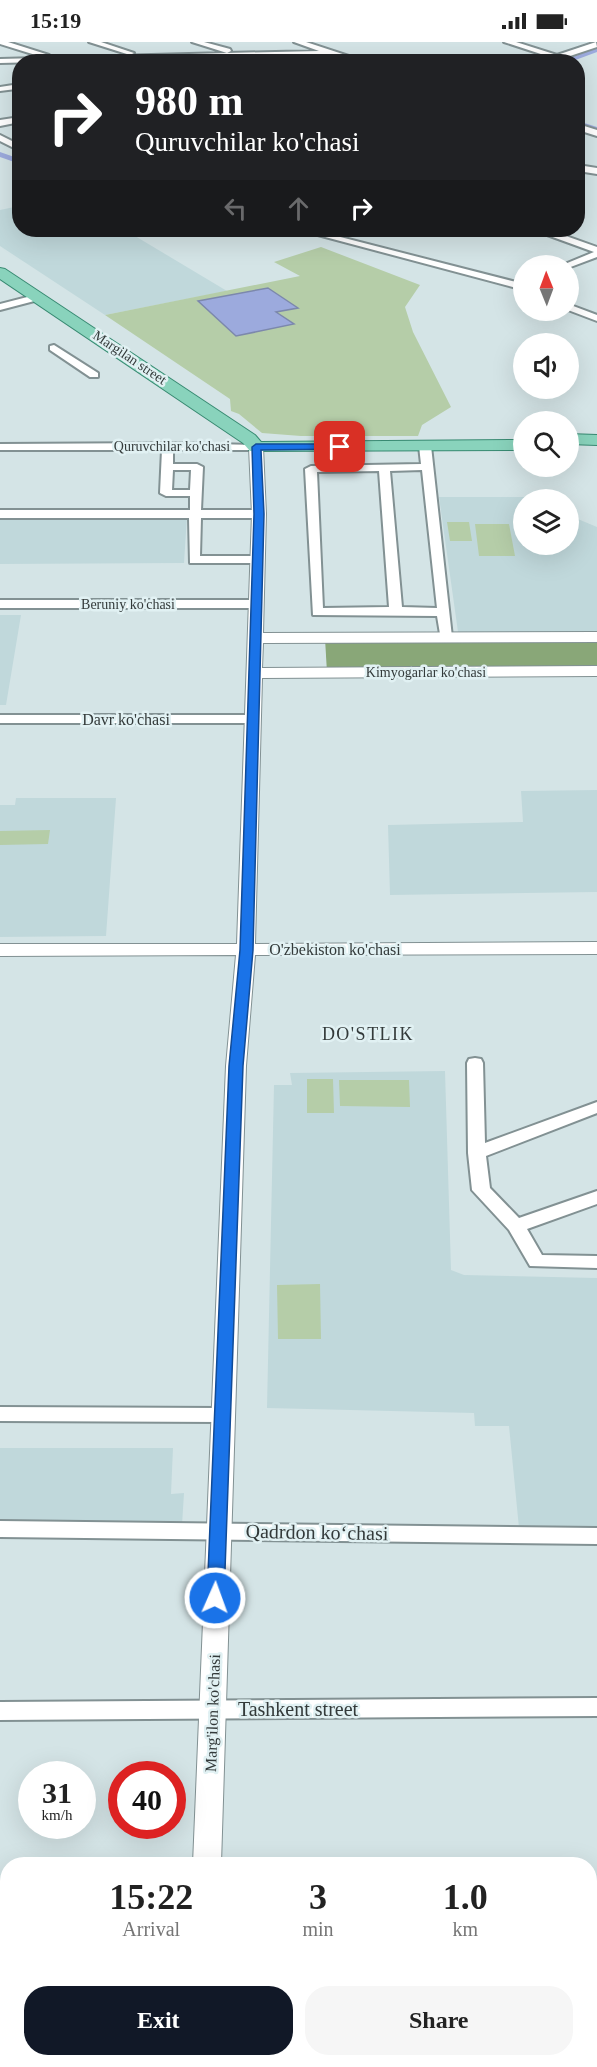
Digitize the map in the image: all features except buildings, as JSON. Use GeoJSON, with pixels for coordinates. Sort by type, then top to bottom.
{"type":"FeatureCollection","features":[{"type":"Feature","properties":{"kind":"main road","name":"Margilan street"},"geometry":{"type":"LineString","coordinates":[[0,272],[253,443]]}},
{"type":"Feature","properties":{"kind":"main road","name":"Quruvchilar ko'chasi"},"geometry":{"type":"LineString","coordinates":[[253,443],[513,439]]}},
{"type":"Feature","properties":{"kind":"main road"},"geometry":{"type":"LineString","coordinates":[[579,439],[597,440]]}},
{"type":"Feature","properties":{"kind":"main road","name":"Quruvchilar ko'chasi"},"geometry":{"type":"LineString","coordinates":[[253,443],[513,446]]}},
{"type":"Feature","properties":{"kind":"main road"},"geometry":{"type":"LineString","coordinates":[[579,446],[597,447]]}},
{"type":"Feature","properties":{"kind":"street"},"geometry":{"type":"LineString","coordinates":[[0,42],[43,54]]}},
{"type":"Feature","properties":{"kind":"street"},"geometry":{"type":"LineString","coordinates":[[93,42],[135,54]]}},
{"type":"Feature","properties":{"kind":"street"},"geometry":{"type":"LineString","coordinates":[[196,42],[237,54]]}},
{"type":"Feature","properties":{"kind":"street"},"geometry":{"type":"LineString","coordinates":[[298,42],[337,54]]}},
{"type":"Feature","properties":{"kind":"street"},"geometry":{"type":"LineString","coordinates":[[508,42],[547,54]]}},
{"type":"Feature","properties":{"kind":"street"},"geometry":{"type":"LineString","coordinates":[[566,54],[597,44]]}},
{"type":"Feature","properties":{"kind":"street"},"geometry":{"type":"LineString","coordinates":[[293,54],[334,53]]}},
{"type":"Feature","properties":{"kind":"street"},"geometry":{"type":"LineString","coordinates":[[0,138],[12,147]]}},
{"type":"Feature","properties":{"kind":"street"},"geometry":{"type":"LineString","coordinates":[[332,237],[513,282]]}},
{"type":"Feature","properties":{"kind":"street"},"geometry":{"type":"LineString","coordinates":[[560,237],[597,252]]}},
{"type":"Feature","properties":{"kind":"street"},"geometry":{"type":"LineString","coordinates":[[579,260],[597,252]]}},
{"type":"Feature","properties":{"kind":"street"},"geometry":{"type":"LineString","coordinates":[[0,307],[39,297]]}},
{"type":"Feature","properties":{"kind":"street"},"geometry":{"type":"LineString","coordinates":[[579,311],[597,318]]}},
{"type":"Feature","properties":{"kind":"street"},"geometry":{"type":"LineString","coordinates":[[54,348],[94,375]]}},
{"type":"Feature","properties":{"kind":"street","name":"Quruvchilar ko'chasi"},"geometry":{"type":"LineString","coordinates":[[0,447],[253,443]]}},
{"type":"Feature","properties":{"kind":"street","name":"Marg'ilon ko'chasi"},"geometry":{"type":"LineString","coordinates":[[207,1857],[221,1415],[236,1066],[246,950],[259,514],[253,443]]}},
{"type":"Feature","properties":{"kind":"street"},"geometry":{"type":"LineString","coordinates":[[168,446],[166,493],[196,494]]}},
{"type":"Feature","properties":{"kind":"street"},"geometry":{"type":"LineString","coordinates":[[424,446],[446,637]]}},
{"type":"Feature","properties":{"kind":"street"},"geometry":{"type":"LineString","coordinates":[[167,467],[197,467],[194,560],[258,560]]}},
{"type":"Feature","properties":{"kind":"street"},"geometry":{"type":"LineString","coordinates":[[427,467],[311,469],[317,612],[443,612]]}},
{"type":"Feature","properties":{"kind":"street"},"geometry":{"type":"LineString","coordinates":[[384,468],[396,612]]}},
{"type":"Feature","properties":{"kind":"street"},"geometry":{"type":"LineString","coordinates":[[0,514],[259,514]]}},
{"type":"Feature","properties":{"kind":"street","name":"Beruniy ko'chasi"},"geometry":{"type":"LineString","coordinates":[[0,604],[256,604]]}},
{"type":"Feature","properties":{"kind":"street"},"geometry":{"type":"LineString","coordinates":[[255,638],[597,637]]}},
{"type":"Feature","properties":{"kind":"street","name":"Kimyogarlar ko'chasi"},"geometry":{"type":"LineString","coordinates":[[254,673],[597,671]]}},
{"type":"Feature","properties":{"kind":"street","name":"Davr ko'chasi"},"geometry":{"type":"LineString","coordinates":[[0,719],[252,718]]}},
{"type":"Feature","properties":{"kind":"street","name":"O'zbekiston ko'chasi"},"geometry":{"type":"LineString","coordinates":[[0,950],[597,948]]}},
{"type":"Feature","properties":{"kind":"street"},"geometry":{"type":"LineString","coordinates":[[475,1063],[477,1153],[481,1190],[516,1226],[536,1261],[597,1262]]}},
{"type":"Feature","properties":{"kind":"street"},"geometry":{"type":"LineString","coordinates":[[477,1153],[597,1107]]}},
{"type":"Feature","properties":{"kind":"street"},"geometry":{"type":"LineString","coordinates":[[516,1226],[597,1197]]}},
{"type":"Feature","properties":{"kind":"street"},"geometry":{"type":"LineString","coordinates":[[0,1414],[221,1415]]}},
{"type":"Feature","properties":{"kind":"street","name":"Qadrdon koʻchasi"},"geometry":{"type":"LineString","coordinates":[[0,1529],[597,1536]]}},
{"type":"Feature","properties":{"kind":"street","name":"Tashkent street"},"geometry":{"type":"LineString","coordinates":[[0,1711],[597,1707]]}},
{"type":"Feature","properties":{"kind":"shaded area"},"geometry":{"type":"Polygon","coordinates":[[[12,207],[12,237],[137,237],[227,291],[105,315],[0,246],[0,210],[12,207]]]}},
{"type":"Feature","properties":{"kind":"shaded area"},"geometry":{"type":"Polygon","coordinates":[[[439,497],[513,497],[513,555],[579,555],[579,520],[597,527],[597,632],[458,632],[439,497]]]}},
{"type":"Feature","properties":{"kind":"shaded area"},"geometry":{"type":"Polygon","coordinates":[[[187,516],[184,563],[0,564],[0,517],[187,516]]]}},
{"type":"Feature","properties":{"kind":"shaded area"},"geometry":{"type":"Polygon","coordinates":[[[0,615],[21,615],[6,705],[0,705],[0,615]]]}},
{"type":"Feature","properties":{"kind":"shaded area"},"geometry":{"type":"Polygon","coordinates":[[[597,790],[597,892],[390,895],[388,825],[523,822],[521,791],[597,790]]]}},
{"type":"Feature","properties":{"kind":"shaded area"},"geometry":{"type":"Polygon","coordinates":[[[16,798],[116,798],[106,936],[0,937],[0,805],[15,805],[16,798]]]}},
{"type":"Feature","properties":{"kind":"shaded area"},"geometry":{"type":"Polygon","coordinates":[[[445,1071],[451,1270],[464,1275],[597,1278],[597,1526],[519,1528],[509,1426],[475,1426],[474,1413],[267,1408],[274,1085],[292,1085],[290,1073],[445,1071]]]}},
{"type":"Feature","properties":{"kind":"shaded area"},"geometry":{"type":"Polygon","coordinates":[[[0,1448],[173,1448],[171,1494],[184,1493],[182,1525],[0,1525],[0,1448]]]}},
{"type":"Feature","properties":{"kind":"green space"},"geometry":{"type":"Polygon","coordinates":[[[321,247],[420,285],[405,307],[413,332],[451,407],[422,425],[418,436],[301,436],[262,433],[239,414],[231,411],[230,399],[105,315],[300,276],[274,262],[321,247]]]}},
{"type":"Feature","properties":{"kind":"green space"},"geometry":{"type":"Polygon","coordinates":[[[447,522],[469,522],[472,541],[450,541],[447,522]]]}},
{"type":"Feature","properties":{"kind":"green space"},"geometry":{"type":"Polygon","coordinates":[[[475,524],[509,524],[515,556],[479,556],[475,524]]]}},
{"type":"Feature","properties":{"kind":"green space"},"geometry":{"type":"Polygon","coordinates":[[[597,637],[597,671],[327,673],[325,638],[597,637]]]}},
{"type":"Feature","properties":{"kind":"green space"},"geometry":{"type":"Polygon","coordinates":[[[50,830],[48,844],[0,845],[0,831],[50,830]]]}},
{"type":"Feature","properties":{"kind":"green space"},"geometry":{"type":"Polygon","coordinates":[[[307,1079],[333,1079],[334,1113],[307,1113],[307,1079]]]}},
{"type":"Feature","properties":{"kind":"green space"},"geometry":{"type":"Polygon","coordinates":[[[339,1080],[409,1080],[410,1107],[340,1106],[339,1080]]]}},
{"type":"Feature","properties":{"kind":"green space"},"geometry":{"type":"Polygon","coordinates":[[[320,1284],[321,1339],[278,1339],[277,1285],[320,1284]]]}},
{"type":"Feature","properties":{"kind":"water"},"geometry":{"type":"Polygon","coordinates":[[[268,288],[298,308],[276,312],[294,324],[236,336],[198,301],[268,288]]]}},
{"type":"Feature","properties":{"kind":"waterway"},"geometry":{"type":"LineString","coordinates":[[585,54],[597,50]]}},
{"type":"Feature","properties":{"kind":"waterway"},"geometry":{"type":"LineString","coordinates":[[585,125],[597,129]]}},
{"type":"Feature","properties":{"kind":"waterway"},"geometry":{"type":"LineString","coordinates":[[0,154],[12,159]]}},
{"type":"Feature","properties":{"kind":"district","name":"DO'STLIK"},"geometry":{"type":"Point","coordinates":[368,1034]}},
{"type":"Feature","properties":{"kind":"route"},"geometry":{"type":"LineString","coordinates":[[215,1598],[236,1066],[246,950],[259,514],[256,447],[340,447]]}}]}
